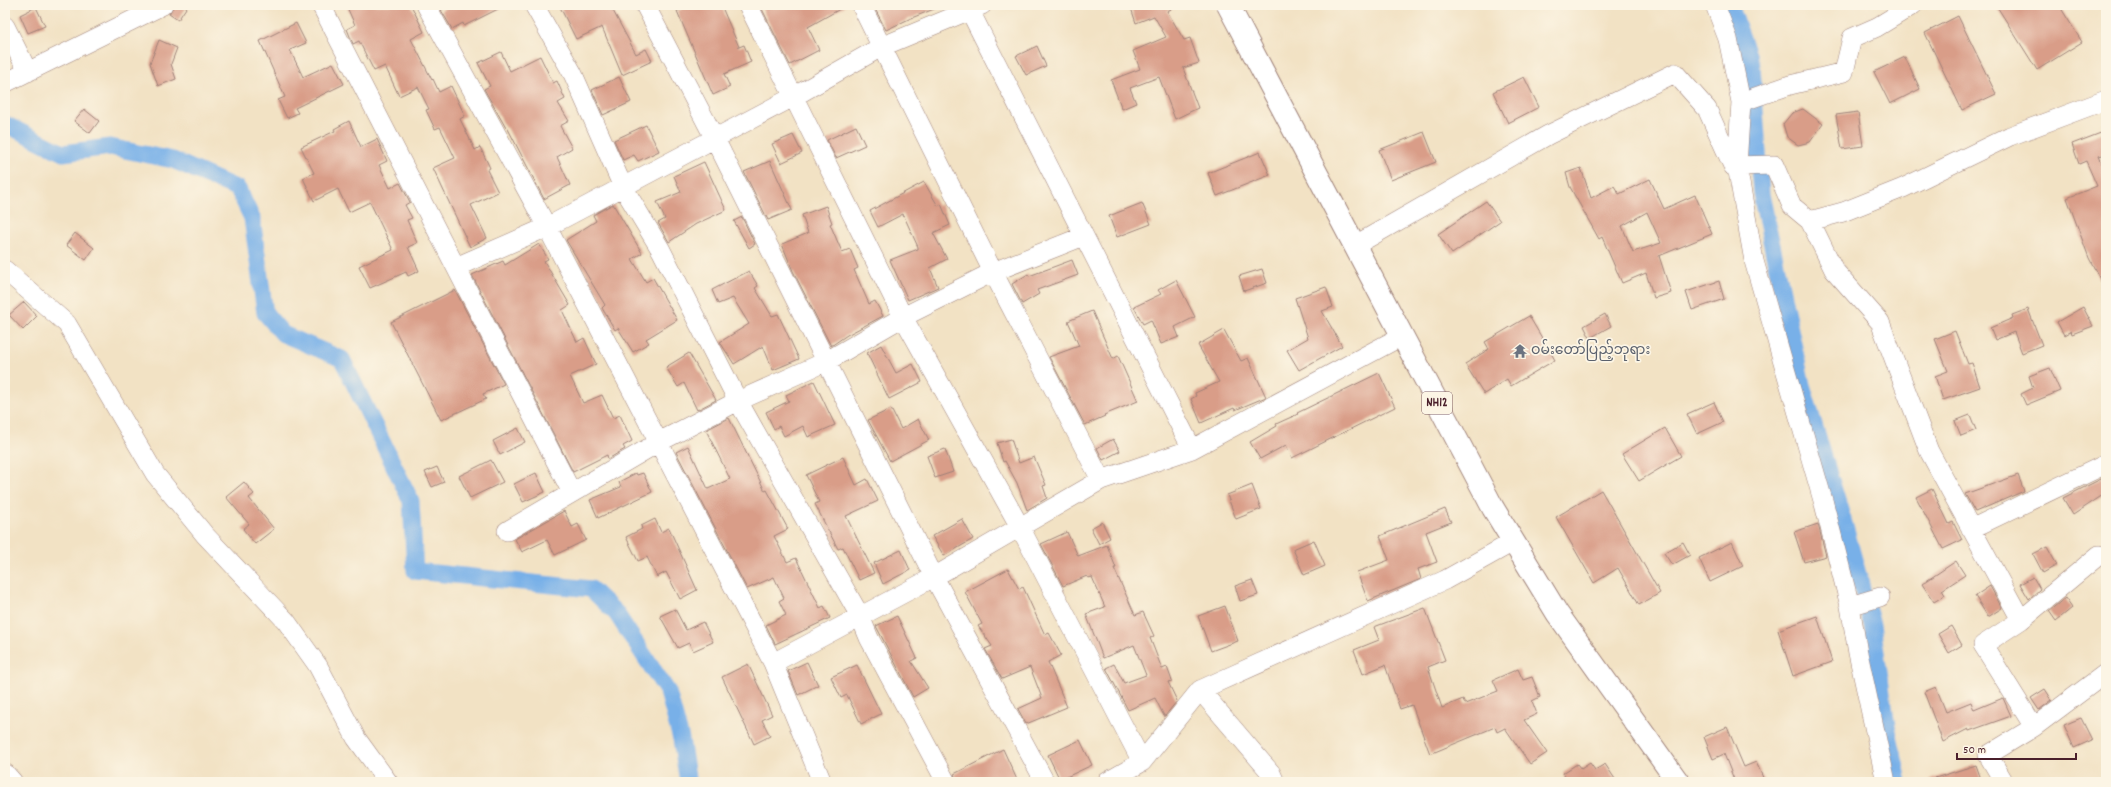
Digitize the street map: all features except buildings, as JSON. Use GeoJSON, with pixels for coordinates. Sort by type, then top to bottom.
{"type":"FeatureCollection","features":[{"type":"Feature","properties":{"kind":"highway","name":"NH12"},"geometry":{"type":"LineString","coordinates":[[1228,5],[1470,466],[1513,542],[1557,613],[1678,782]]}},
{"type":"Feature","properties":{"kind":"street"},"geometry":{"type":"LineString","coordinates":[[5,83],[163,5]]}},
{"type":"Feature","properties":{"kind":"street"},"geometry":{"type":"LineString","coordinates":[[321,5],[572,493]]}},
{"type":"Feature","properties":{"kind":"street"},"geometry":{"type":"LineString","coordinates":[[426,5],[547,227],[773,663],[822,782]]}},
{"type":"Feature","properties":{"kind":"street"},"geometry":{"type":"LineString","coordinates":[[534,5],[573,74],[623,188],[661,250],[738,401],[860,616],[869,638],[946,782]]}},
{"type":"Feature","properties":{"kind":"street"},"geometry":{"type":"LineString","coordinates":[[645,5],[715,139],[934,577],[1045,782]]}},
{"type":"Feature","properties":{"kind":"street"},"geometry":{"type":"LineString","coordinates":[[748,5],[795,96],[903,317],[1020,527],[1142,762]]}},
{"type":"Feature","properties":{"kind":"street"},"geometry":{"type":"LineString","coordinates":[[861,5],[993,272],[1101,480]]}},
{"type":"Feature","properties":{"kind":"street"},"geometry":{"type":"LineString","coordinates":[[1716,5],[1752,99],[1742,166],[1754,260],[1824,504],[1850,606],[1858,653],[1886,782]]}},
{"type":"Feature","properties":{"kind":"street"},"geometry":{"type":"LineString","coordinates":[[1752,99],[1790,85],[1844,72],[1852,38],[1876,27],[1913,5]]}},
{"type":"Feature","properties":{"kind":"street"},"geometry":{"type":"LineString","coordinates":[[456,267],[547,227],[623,188],[795,96],[881,47],[973,7],[1084,236],[1192,449]]}},
{"type":"Feature","properties":{"kind":"street"},"geometry":{"type":"LineString","coordinates":[[5,26],[28,72]]}},
{"type":"Feature","properties":{"kind":"street"},"geometry":{"type":"LineString","coordinates":[[1354,246],[1548,135],[1675,73],[1707,109],[1733,166],[1774,166],[1792,206],[1810,221],[1834,270],[1880,322],[1929,451],[2021,620]]}},
{"type":"Feature","properties":{"kind":"street"},"geometry":{"type":"LineString","coordinates":[[1810,221],[1843,212],[1903,188],[2010,136],[2106,100]]}},
{"type":"Feature","properties":{"kind":"street"},"geometry":{"type":"LineString","coordinates":[[507,530],[658,442],[738,401],[826,361],[903,317],[993,272],[1084,236]]}},
{"type":"Feature","properties":{"kind":"street"},"geometry":{"type":"LineString","coordinates":[[5,270],[67,324],[155,474],[205,535],[286,621],[318,666],[356,738],[388,782]]}},
{"type":"Feature","properties":{"kind":"street"},"geometry":{"type":"LineString","coordinates":[[773,663],[934,577],[1101,480],[1192,449],[1402,336]]}},
{"type":"Feature","properties":{"kind":"street"},"geometry":{"type":"LineString","coordinates":[[1971,529],[2106,464]]}},
{"type":"Feature","properties":{"kind":"street"},"geometry":{"type":"LineString","coordinates":[[1107,782],[1142,762],[1200,690],[1445,580],[1513,542]]}},
{"type":"Feature","properties":{"kind":"street"},"geometry":{"type":"LineString","coordinates":[[2034,727],[1983,645],[2021,620],[2099,555]]}},
{"type":"Feature","properties":{"kind":"street"},"geometry":{"type":"LineString","coordinates":[[1850,606],[1880,596]]}},
{"type":"Feature","properties":{"kind":"street"},"geometry":{"type":"LineString","coordinates":[[2004,782],[1988,755],[2034,727],[2106,673]]}},
{"type":"Feature","properties":{"kind":"street"},"geometry":{"type":"LineString","coordinates":[[1200,690],[1273,777],[1288,782]]}},
{"type":"Feature","properties":{"kind":"street"},"geometry":{"type":"LineString","coordinates":[[5,773],[13,782]]}},
{"type":"Feature","properties":{"kind":"waterway"},"geometry":{"type":"LineString","coordinates":[[1730,5],[1752,66],[1761,194],[1802,385],[1844,523],[1872,625],[1887,726],[1899,782]]}},
{"type":"Feature","properties":{"kind":"waterway"},"geometry":{"type":"LineString","coordinates":[[5,124],[63,153],[110,147],[173,160],[238,189],[252,218],[265,313],[283,334],[342,359],[411,501],[415,571],[591,589],[616,613],[668,692],[681,739],[688,782]]}},
{"type":"Feature","properties":{"kind":"place","name":"ဝမ်းတော်ပြည့်ဘုရား"},"geometry":{"type":"Point","coordinates":[1520,351]}}]}
